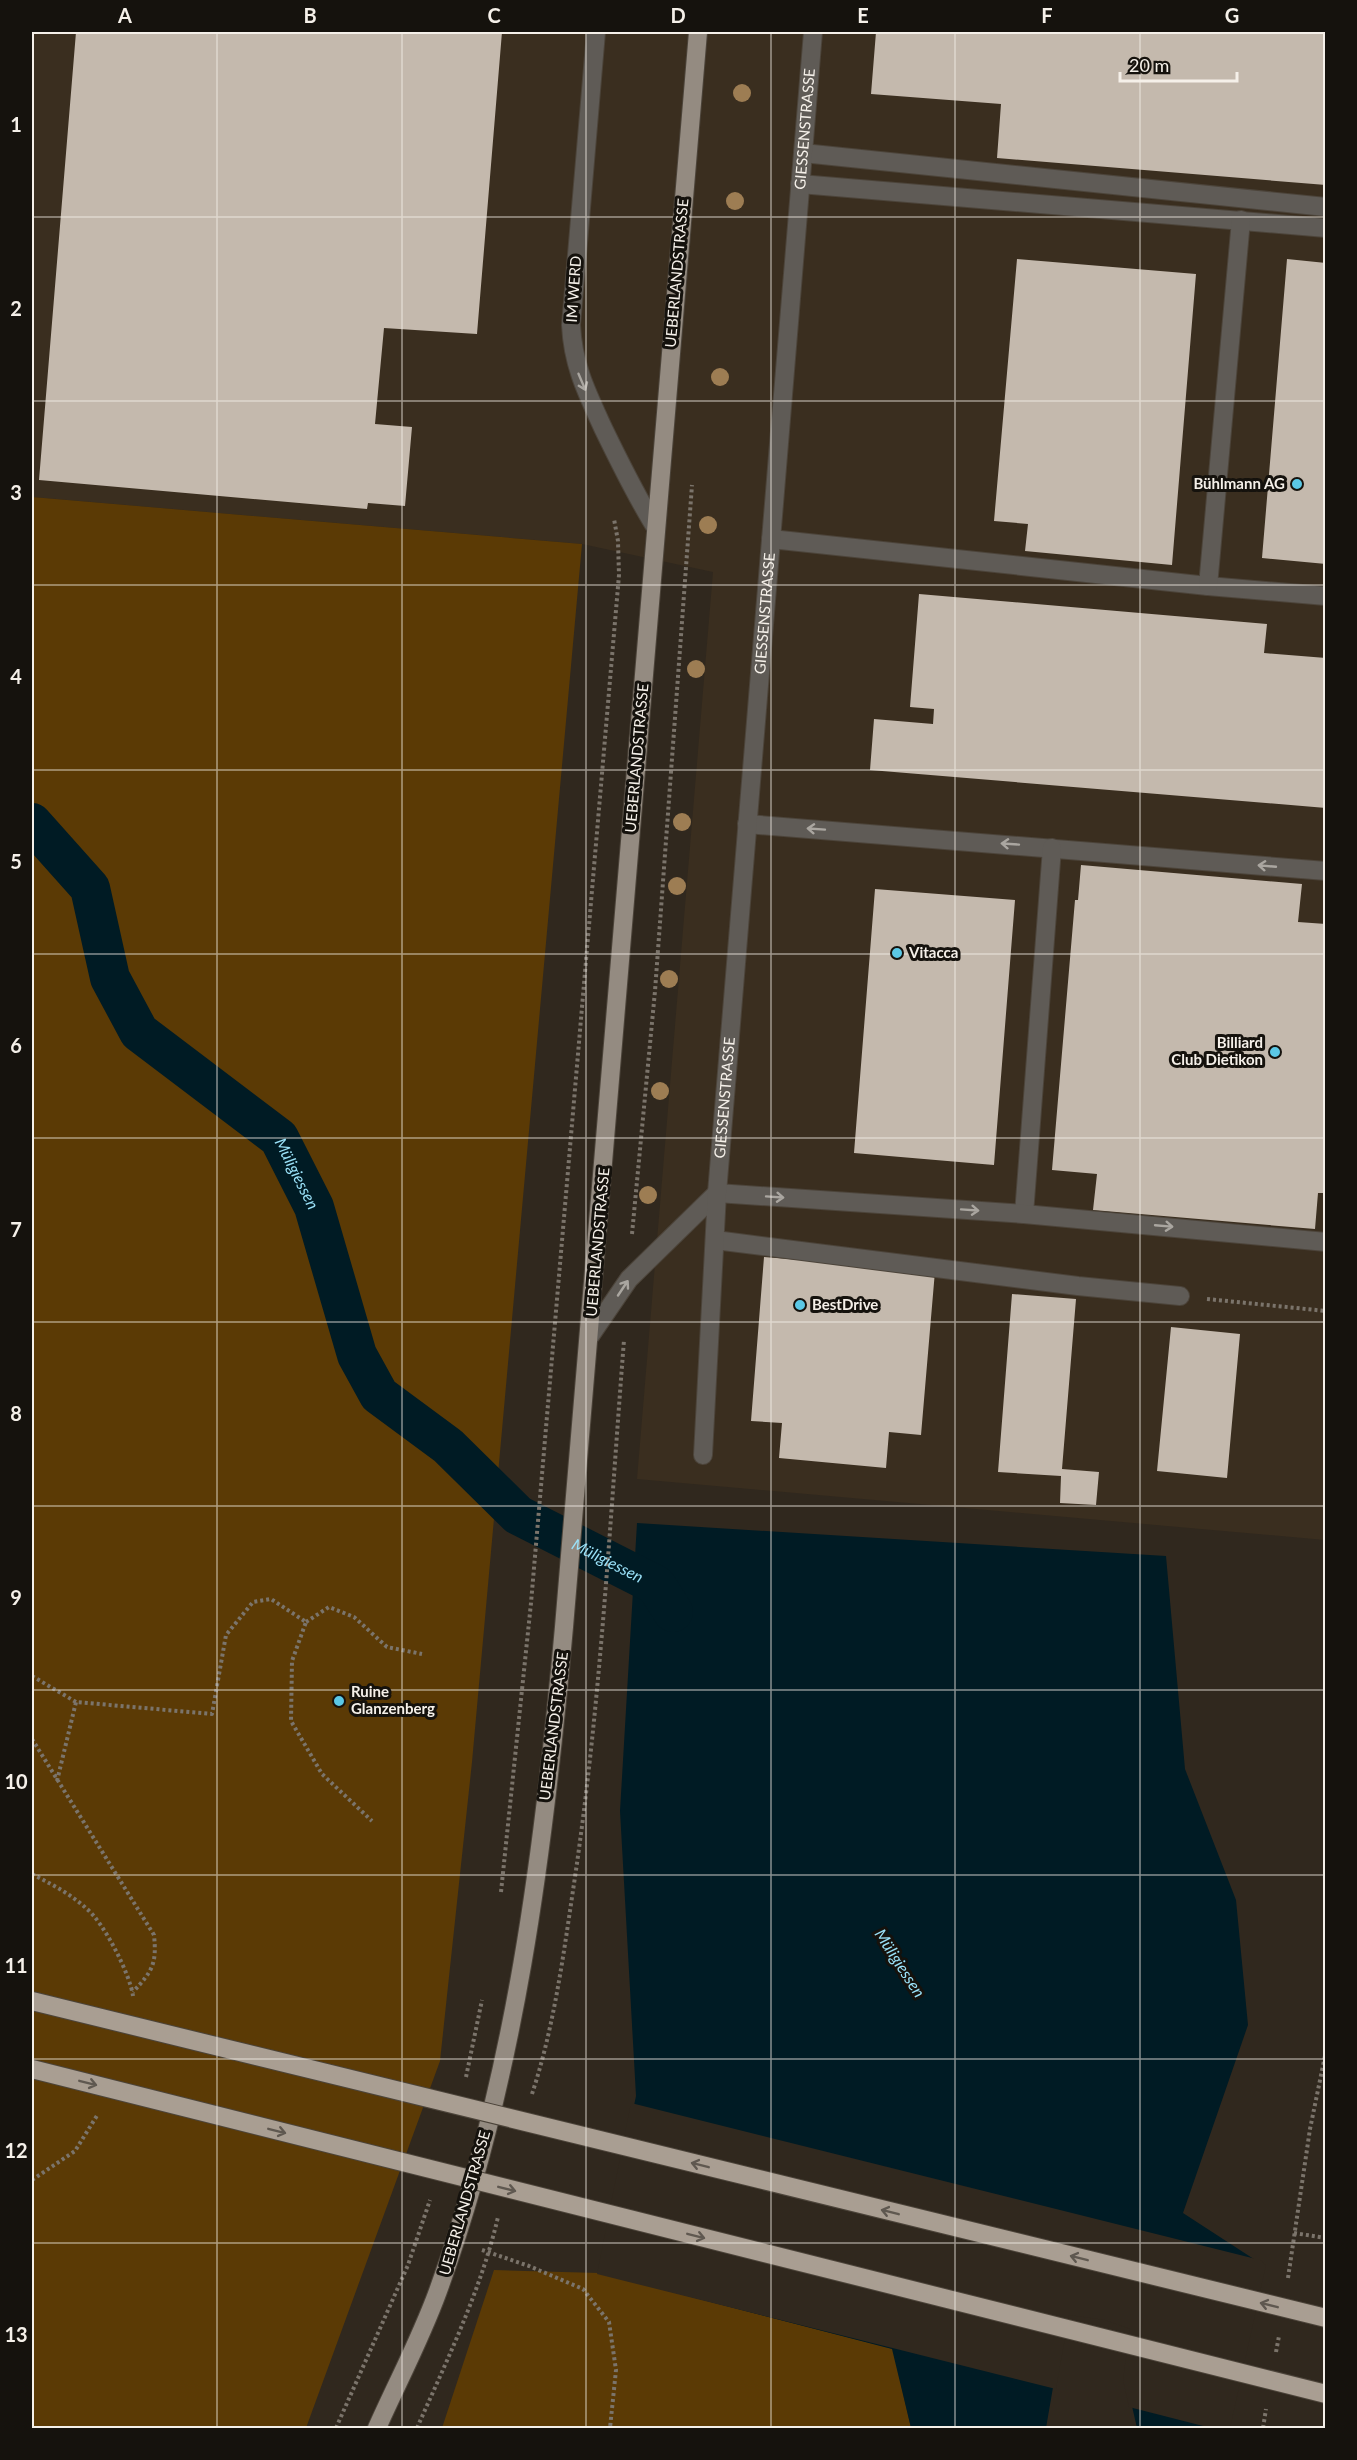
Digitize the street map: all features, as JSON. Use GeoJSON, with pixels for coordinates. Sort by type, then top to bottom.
{"type":"FeatureCollection","features":[{"type":"Feature","properties":{"kind":"highway"},"geometry":{"type":"LineString","coordinates":[[32,2001],[1326,2318]]}},
{"type":"Feature","properties":{"kind":"highway"},"geometry":{"type":"LineString","coordinates":[[32,2069],[1326,2394]]}},
{"type":"Feature","properties":{"kind":"main road","name":"UEBERLANDSTRASSE"},"geometry":{"type":"LineString","coordinates":[[377,2428],[437,2294],[455,2242],[484,2142],[526,1954],[564,1628],[698,32]]}},
{"type":"Feature","properties":{"kind":"street","name":"IM WERD"},"geometry":{"type":"LineString","coordinates":[[596,32],[571,325],[572,351],[583,386],[631,488],[656,528]]}},
{"type":"Feature","properties":{"kind":"street","name":"GIESSENSTRASSE"},"geometry":{"type":"LineString","coordinates":[[704,1455],[717,1193],[813,32]]}},
{"type":"Feature","properties":{"kind":"street"},"geometry":{"type":"LineString","coordinates":[[803,153],[1326,207]]}},
{"type":"Feature","properties":{"kind":"street"},"geometry":{"type":"LineString","coordinates":[[800,184],[1326,228]]}},
{"type":"Feature","properties":{"kind":"street"},"geometry":{"type":"LineString","coordinates":[[1208,586],[1241,220]]}},
{"type":"Feature","properties":{"kind":"street"},"geometry":{"type":"LineString","coordinates":[[771,539],[1208,586],[1326,596]]}},
{"type":"Feature","properties":{"kind":"street"},"geometry":{"type":"LineString","coordinates":[[747,824],[1326,871]]}},
{"type":"Feature","properties":{"kind":"street"},"geometry":{"type":"LineString","coordinates":[[1024,1214],[1052,848]]}},
{"type":"Feature","properties":{"kind":"street"},"geometry":{"type":"LineString","coordinates":[[590,1336],[628,1280],[717,1193],[1024,1214],[1326,1242]]}},
{"type":"Feature","properties":{"kind":"street"},"geometry":{"type":"LineString","coordinates":[[714,1240],[1078,1286],[1180,1296]]}},
{"type":"Feature","properties":{"kind":"path"},"geometry":{"type":"LineString","coordinates":[[628,1280],[655,991],[693,480]]}},
{"type":"Feature","properties":{"kind":"path"},"geometry":{"type":"LineString","coordinates":[[501,1895],[531,1603],[619,575],[618,542],[613,513]]}},
{"type":"Feature","properties":{"kind":"path"},"geometry":{"type":"LineString","coordinates":[[1180,1296],[1326,1311]]}},
{"type":"Feature","properties":{"kind":"path"},"geometry":{"type":"LineString","coordinates":[[531,2098],[544,2056],[564,1950],[583,1822],[601,1642],[624,1338]]}},
{"type":"Feature","properties":{"kind":"path"},"geometry":{"type":"LineString","coordinates":[[32,1676],[76,1702],[212,1714],[226,1635],[253,1602],[272,1599],[306,1622]]}},
{"type":"Feature","properties":{"kind":"path"},"geometry":{"type":"LineString","coordinates":[[372,1821],[322,1774],[291,1721],[292,1661],[306,1622],[329,1607],[354,1617],[387,1647],[422,1654]]}},
{"type":"Feature","properties":{"kind":"path"},"geometry":{"type":"LineString","coordinates":[[57,1781],[76,1702]]}},
{"type":"Feature","properties":{"kind":"path"},"geometry":{"type":"LineString","coordinates":[[32,1739],[154,1935],[156,1955],[151,1972],[132,1992],[116,1949],[89,1910],[57,1887],[32,1874]]}},
{"type":"Feature","properties":{"kind":"path"},"geometry":{"type":"LineString","coordinates":[[464,2084],[483,1996]]}},
{"type":"Feature","properties":{"kind":"path"},"geometry":{"type":"LineString","coordinates":[[1326,2051],[1310,2129],[1294,2233],[1326,2238]]}},
{"type":"Feature","properties":{"kind":"path"},"geometry":{"type":"LineString","coordinates":[[336,2428],[408,2265],[433,2192]]}},
{"type":"Feature","properties":{"kind":"path"},"geometry":{"type":"LineString","coordinates":[[417,2428],[490,2253],[530,2266],[583,2289],[609,2322],[616,2370],[610,2428]]}},
{"type":"Feature","properties":{"kind":"shaded area"},"geometry":{"type":"Polygon","coordinates":[[[32,32],[1325,32],[1325,1540],[637,1479],[713,572],[582,544],[32,497],[32,32]]]}},
{"type":"Feature","properties":{"kind":"shaded area"},"geometry":{"type":"Polygon","coordinates":[[[32,497],[582,544],[472,1762],[440,2061],[306,2428],[32,2428],[32,497]]]}},
{"type":"Feature","properties":{"kind":"shaded area"},"geometry":{"type":"Polygon","coordinates":[[[494,2270],[599,2273],[893,2349],[911,2428],[442,2428],[494,2270]]]}},
{"type":"Feature","properties":{"kind":"water"},"geometry":{"type":"Polygon","coordinates":[[[637,1523],[1166,1556],[1185,1769],[1236,1900],[1248,2025],[1183,2213],[1263,2265],[1227,2428],[1137,2428],[1126,2380],[1133,2328],[1106,2317],[1066,2312],[1046,2428],[911,2428],[892,2349],[599,2273],[636,2096],[620,1811],[637,1523]]]}},
{"type":"Feature","properties":{"kind":"pier"},"geometry":{"type":"Polygon","coordinates":[[[631,2103],[1260,2260],[1266,2265],[1230,2428],[1211,2428],[1129,2407],[1123,2380],[1130,2329],[1105,2320],[1069,2315],[1056,2389],[597,2274],[631,2103]]]}},
{"type":"Feature","properties":{"kind":"building"},"geometry":{"type":"Polygon","coordinates":[[[76,32],[502,32],[477,334],[384,328],[375,424],[412,427],[405,506],[368,503],[367,509],[39,480],[76,32]]]}},
{"type":"Feature","properties":{"kind":"building"},"geometry":{"type":"Polygon","coordinates":[[[876,32],[1326,32],[1326,185],[997,158],[1001,104],[871,94],[876,32]]]}},
{"type":"Feature","properties":{"kind":"building"},"geometry":{"type":"Polygon","coordinates":[[[1017,259],[1196,274],[1172,565],[1025,551],[1028,524],[994,521],[1017,259]]]}},
{"type":"Feature","properties":{"kind":"building","name":"Bühlmann AG"},"geometry":{"type":"Polygon","coordinates":[[[1287,259],[1326,263],[1326,564],[1262,558],[1287,259]]]}},
{"type":"Feature","properties":{"kind":"building"},"geometry":{"type":"Polygon","coordinates":[[[919,594],[1267,624],[1264,653],[1326,658],[1326,808],[870,770],[874,719],[933,724],[934,709],[910,707],[919,594]]]}},
{"type":"Feature","properties":{"kind":"building"},"geometry":{"type":"Polygon","coordinates":[[[1081,865],[1302,884],[1298,922],[1326,924],[1326,1193],[1318,1193],[1315,1229],[1093,1210],[1097,1174],[1052,1170],[1075,900],[1078,900],[1081,865]]]}},
{"type":"Feature","properties":{"kind":"building"},"geometry":{"type":"Polygon","coordinates":[[[875,889],[1015,900],[994,1165],[854,1153],[875,889]]]}},
{"type":"Feature","properties":{"kind":"building"},"geometry":{"type":"Polygon","coordinates":[[[764,1257],[935,1271],[921,1435],[889,1432],[886,1468],[779,1458],[782,1423],[751,1421],[764,1257]]]}},
{"type":"Feature","properties":{"kind":"building"},"geometry":{"type":"Polygon","coordinates":[[[1012,1294],[1076,1299],[1062,1469],[1099,1472],[1096,1505],[1060,1503],[1061,1476],[998,1472],[1012,1294]]]}},
{"type":"Feature","properties":{"kind":"building"},"geometry":{"type":"Polygon","coordinates":[[[1171,1327],[1240,1334],[1227,1478],[1157,1471],[1171,1327]]]}},
{"type":"Feature","properties":{"kind":"waterway","name":"Müligiessen"},"geometry":{"type":"LineString","coordinates":[[32,823],[90,888],[110,978],[139,1032],[279,1138],[314,1207],[357,1355],[379,1395],[448,1446],[518,1515],[656,1585],[673,1612]]}},
{"type":"Feature","properties":{"kind":"place","name":"Bühlmann AG"},"geometry":{"type":"Point","coordinates":[1297,484]}},
{"type":"Feature","properties":{"kind":"place","name":"Vitacca"},"geometry":{"type":"Point","coordinates":[897,953]}},
{"type":"Feature","properties":{"kind":"place","name":"Billiard Club Dietikon"},"geometry":{"type":"Point","coordinates":[1275,1052]}},
{"type":"Feature","properties":{"kind":"place","name":"BestDrive"},"geometry":{"type":"Point","coordinates":[800,1305]}},
{"type":"Feature","properties":{"kind":"place","name":"Ruine Glanzenberg"},"geometry":{"type":"Point","coordinates":[339,1701]}}]}
